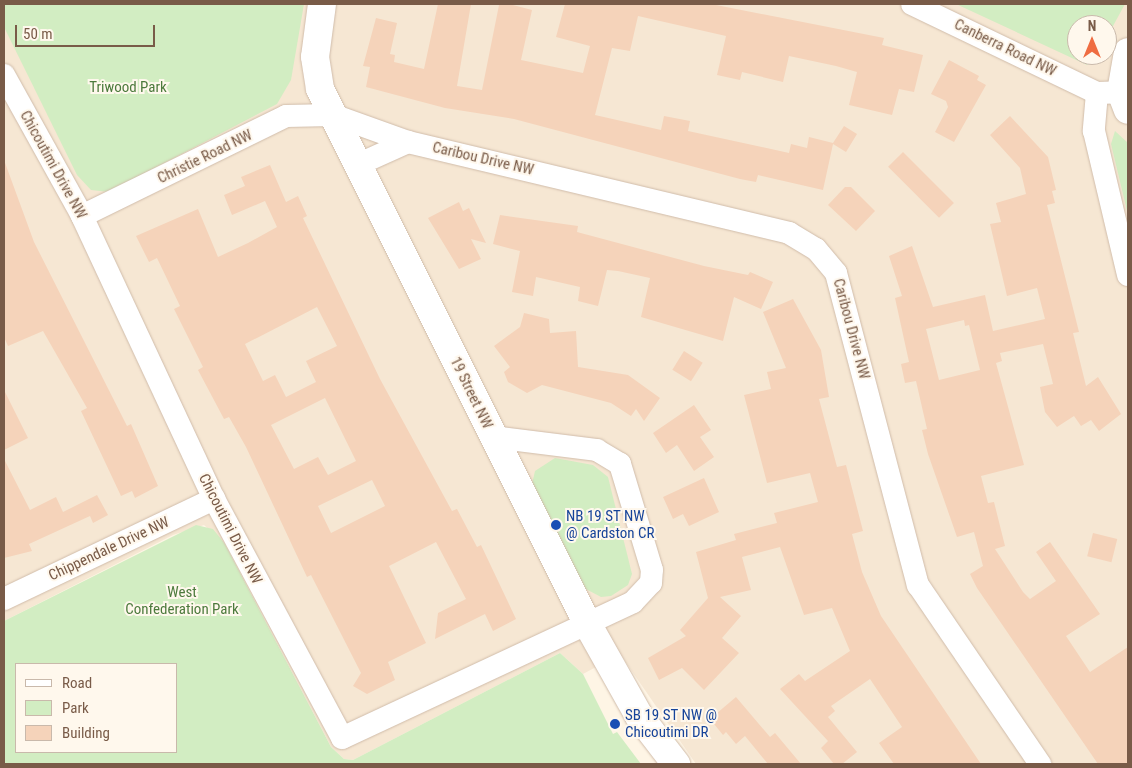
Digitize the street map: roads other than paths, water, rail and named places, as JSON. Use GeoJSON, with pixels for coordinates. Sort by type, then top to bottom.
{"type":"FeatureCollection","features":[{"type":"Feature","properties":{"kind":"street","name":"19 Street NW"},"geometry":{"type":"LineString","coordinates":[[322,4],[315,72],[333,115],[588,625],[639,716],[676,764]]}},
{"type":"Feature","properties":{"kind":"street","name":"Canberra Road NW"},"geometry":{"type":"LineString","coordinates":[[912,4],[1115,98]]}},
{"type":"Feature","properties":{"kind":"street"},"geometry":{"type":"LineString","coordinates":[[1128,52],[1115,98],[1094,130],[1128,275]]}},
{"type":"Feature","properties":{"kind":"street","name":"Chicoutimi Drive NW"},"geometry":{"type":"LineString","coordinates":[[4,75],[82,216],[214,499],[342,738],[588,625]]}},
{"type":"Feature","properties":{"kind":"street","name":"Caribou Drive NW"},"geometry":{"type":"LineString","coordinates":[[333,115],[408,142],[760,224],[816,249],[836,273],[918,585],[1040,764]]}},
{"type":"Feature","properties":{"kind":"street","name":"Christie Road NW"},"geometry":{"type":"LineString","coordinates":[[82,216],[286,116],[333,115]]}},
{"type":"Feature","properties":{"kind":"street"},"geometry":{"type":"LineString","coordinates":[[357,165],[408,142]]}},
{"type":"Feature","properties":{"kind":"street"},"geometry":{"type":"LineString","coordinates":[[493,437],[597,450],[620,464],[652,570],[651,583],[633,602],[588,625]]}},
{"type":"Feature","properties":{"kind":"street","name":"Chippendale Drive NW"},"geometry":{"type":"LineString","coordinates":[[4,599],[214,499]]}},
{"type":"Feature","properties":{"kind":"place","name":"NB 19 ST NW @ Cardston CR"},"geometry":{"type":"Point","coordinates":[556,525]}},
{"type":"Feature","properties":{"kind":"place","name":"SB 19 ST NW @ Chicoutimi DR"},"geometry":{"type":"Point","coordinates":[615,724]}},
{"type":"Feature","properties":{"kind":"park label","name":"Triwood Park"},"geometry":{"type":"Point","coordinates":[128,88]}},
{"type":"Feature","properties":{"kind":"park label","name":"West Confederation Park"},"geometry":{"type":"Point","coordinates":[182,600]}}]}
